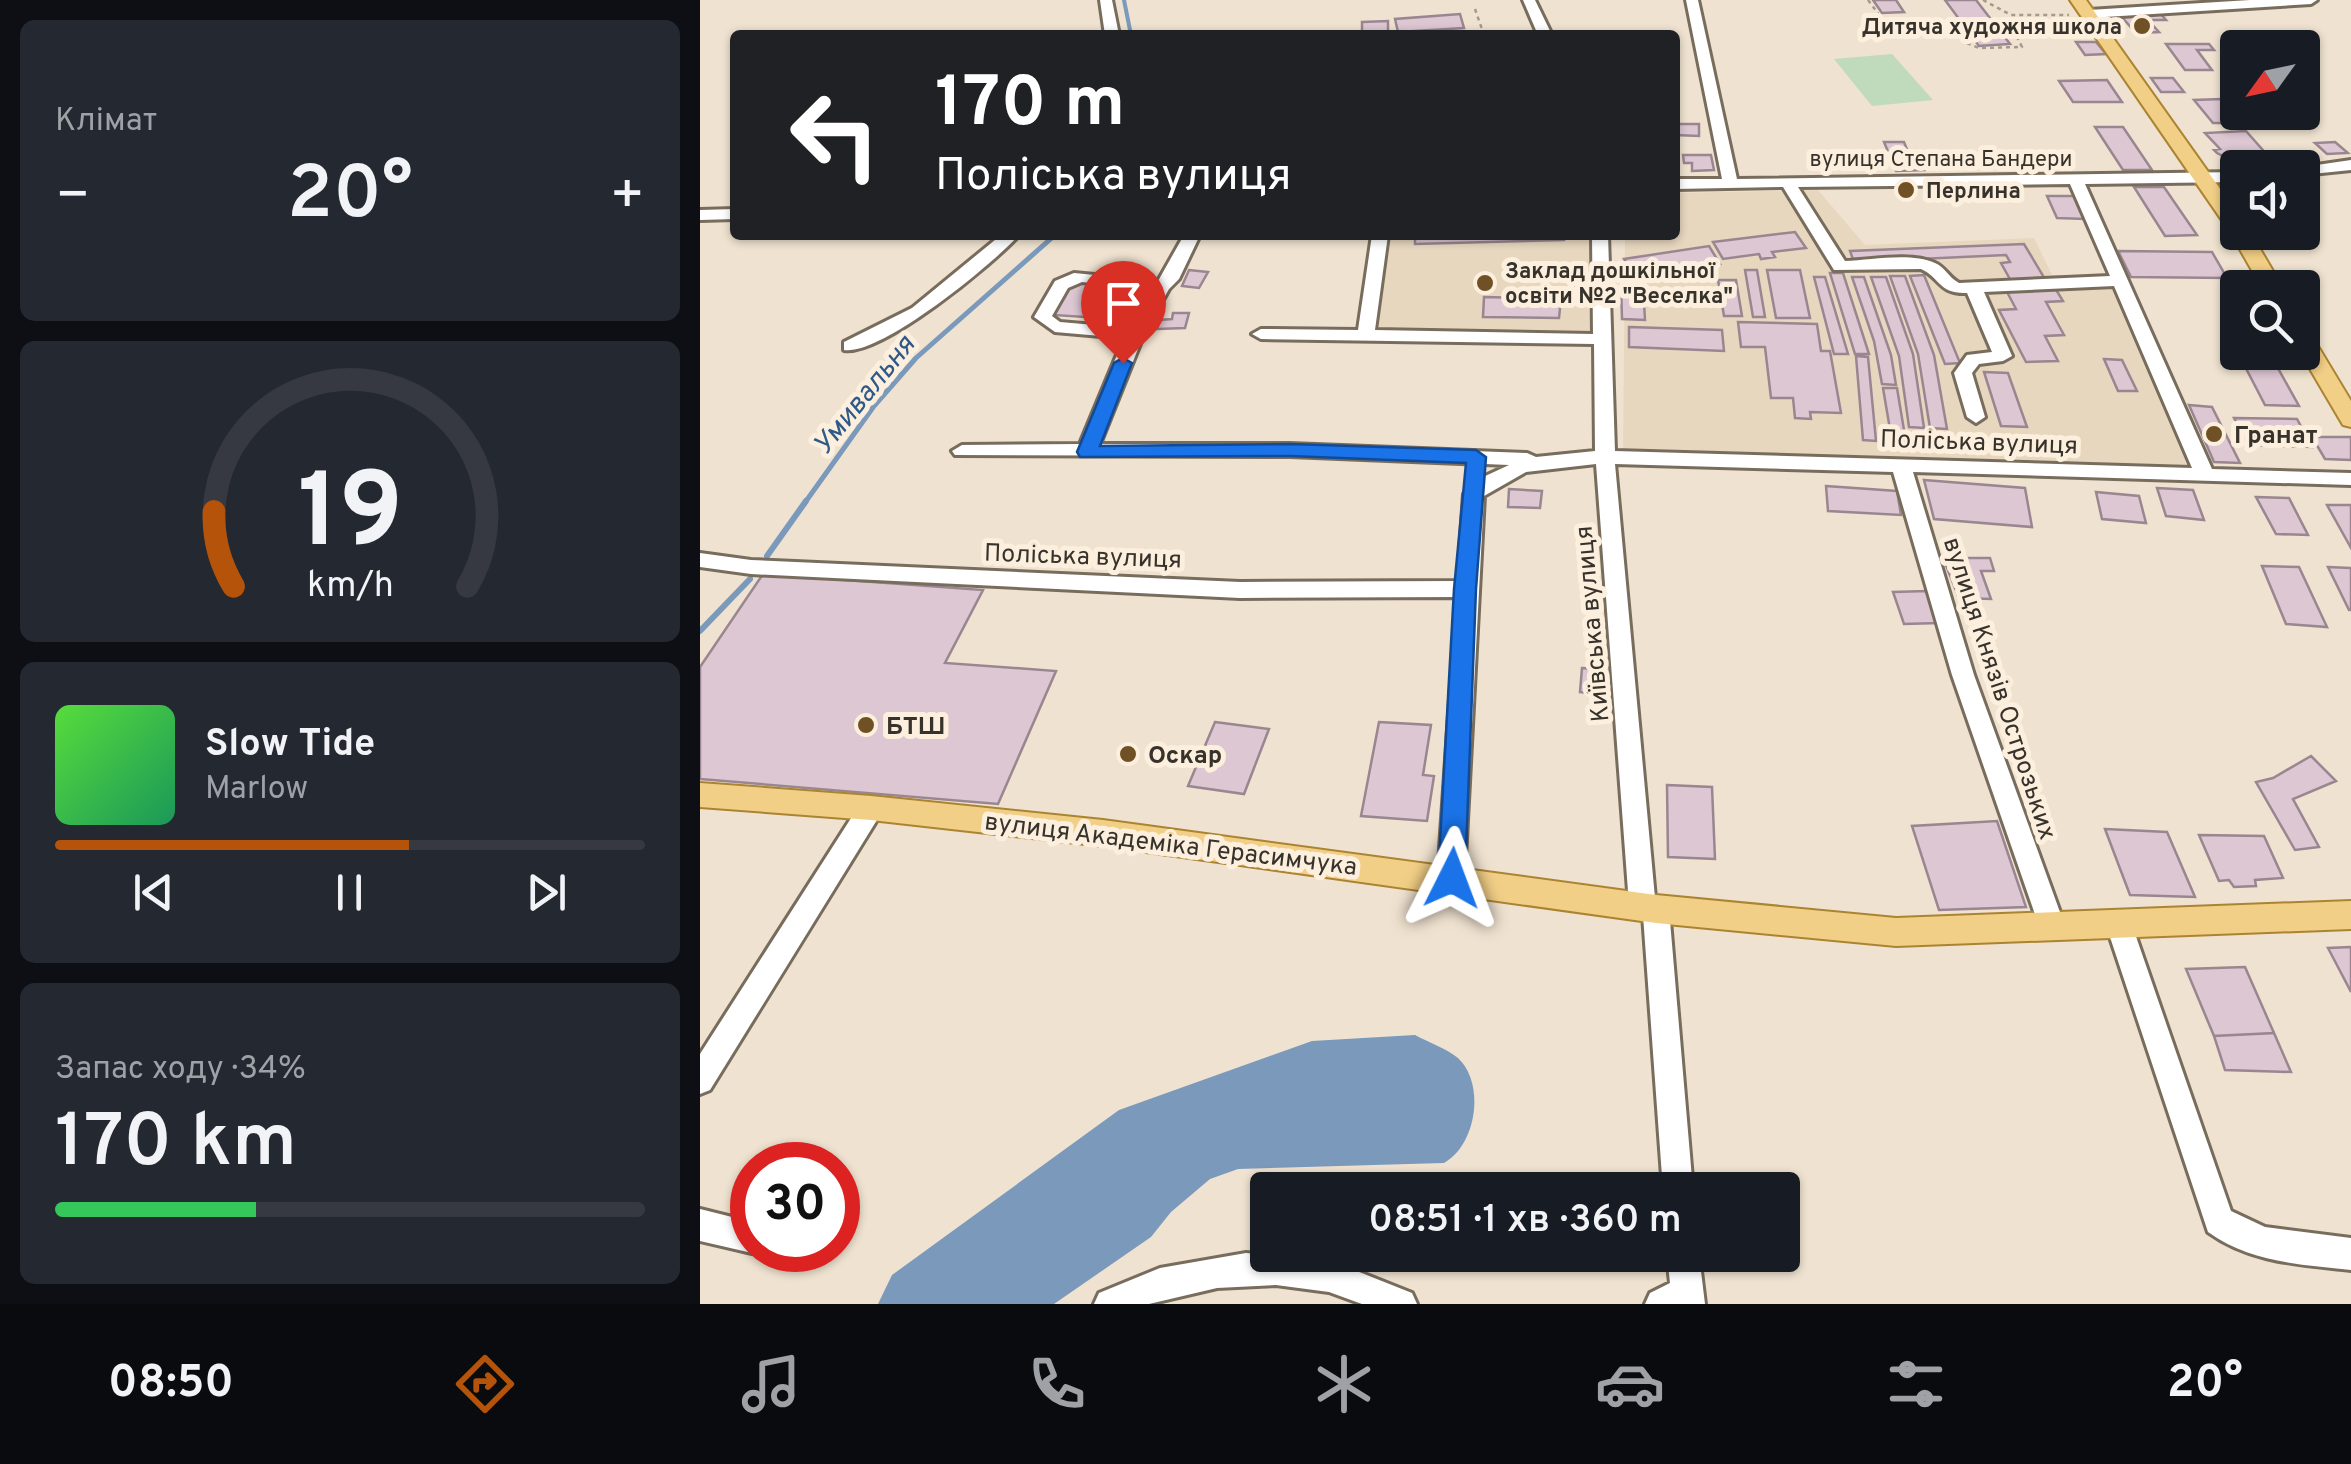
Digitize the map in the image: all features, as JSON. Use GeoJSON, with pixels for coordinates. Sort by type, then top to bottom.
{"type":"FeatureCollection","features":[{"type":"Feature","properties":{"kind":"main road"},"geometry":{"type":"LineString","coordinates":[[2086,11],[2220,202]]}},
{"type":"Feature","properties":{"kind":"main road"},"geometry":{"type":"LineString","coordinates":[[2320,368],[2351,420]]}},
{"type":"Feature","properties":{"kind":"main road","name":"вулиця Академіка Герасимчука"},"geometry":{"type":"LineString","coordinates":[[700,795],[871,808],[1102,833],[1649,906],[1896,932],[2351,915]]}},
{"type":"Feature","properties":{"kind":"street"},"geometry":{"type":"LineString","coordinates":[[1106,0],[1111,30]]}},
{"type":"Feature","properties":{"kind":"street"},"geometry":{"type":"LineString","coordinates":[[1529,0],[1543,30]]}},
{"type":"Feature","properties":{"kind":"street"},"geometry":{"type":"LineString","coordinates":[[1692,0],[1730,180]]}},
{"type":"Feature","properties":{"kind":"street"},"geometry":{"type":"LineString","coordinates":[[2086,11],[2248,0]]}},
{"type":"Feature","properties":{"kind":"street"},"geometry":{"type":"LineString","coordinates":[[2086,11],[2310,0]]}},
{"type":"Feature","properties":{"kind":"street"},"geometry":{"type":"LineString","coordinates":[[2320,169],[2351,166]]}},
{"type":"Feature","properties":{"kind":"street","name":"вулиця Степана Бандери"},"geometry":{"type":"LineString","coordinates":[[1680,184],[1730,180],[2220,179]]}},
{"type":"Feature","properties":{"kind":"street"},"geometry":{"type":"LineString","coordinates":[[1786,180],[1840,266],[1924,264],[1935,269],[1947,284],[1973,287],[2119,281]]}},
{"type":"Feature","properties":{"kind":"street"},"geometry":{"type":"LineString","coordinates":[[2076,180],[2205,475]]}},
{"type":"Feature","properties":{"kind":"street"},"geometry":{"type":"LineString","coordinates":[[700,215],[730,214]]}},
{"type":"Feature","properties":{"kind":"street"},"geometry":{"type":"LineString","coordinates":[[850,346],[918,312],[1005,240]]}},
{"type":"Feature","properties":{"kind":"street"},"geometry":{"type":"LineString","coordinates":[[1087,452],[1134,334],[1162,286],[1171,279],[1190,240]]}},
{"type":"Feature","properties":{"kind":"street"},"geometry":{"type":"LineString","coordinates":[[1366,335],[1379,240]]}},
{"type":"Feature","properties":{"kind":"street","name":"Київська вулиця"},"geometry":{"type":"LineString","coordinates":[[1600,240],[1605,457],[1676,1172]]}},
{"type":"Feature","properties":{"kind":"street"},"geometry":{"type":"LineString","coordinates":[[1134,334],[1055,328],[1044,317],[1061,286],[1080,276],[1162,286]]}},
{"type":"Feature","properties":{"kind":"street"},"geometry":{"type":"LineString","coordinates":[[1973,287],[2003,356],[1973,359],[1962,373],[1976,416]]}},
{"type":"Feature","properties":{"kind":"street"},"geometry":{"type":"LineString","coordinates":[[1261,334],[1602,339]]}},
{"type":"Feature","properties":{"kind":"street"},"geometry":{"type":"LineString","coordinates":[[962,451],[1290,450],[1541,459]]}},
{"type":"Feature","properties":{"kind":"street"},"geometry":{"type":"LineString","coordinates":[[1452,878],[1465,589],[1476,457]]}},
{"type":"Feature","properties":{"kind":"street","name":"Поліська вулиця"},"geometry":{"type":"LineString","coordinates":[[1541,459],[1605,457],[2351,479]]}},
{"type":"Feature","properties":{"kind":"street"},"geometry":{"type":"LineString","coordinates":[[1474,494],[1515,468],[1541,459]]}},
{"type":"Feature","properties":{"kind":"street","name":"вулиця Князів Острозьких"},"geometry":{"type":"LineString","coordinates":[[1900,466],[1963,675],[2052,926]]}},
{"type":"Feature","properties":{"kind":"street","name":"Поліська вулиця"},"geometry":{"type":"LineString","coordinates":[[700,560],[751,567],[1240,590],[1465,589]]}},
{"type":"Feature","properties":{"kind":"street"},"geometry":{"type":"LineString","coordinates":[[700,1080],[871,808]]}},
{"type":"Feature","properties":{"kind":"street"},"geometry":{"type":"LineString","coordinates":[[2119,926],[2219,1222],[2236,1236],[2260,1243],[2351,1254]]}},
{"type":"Feature","properties":{"kind":"street"},"geometry":{"type":"LineString","coordinates":[[700,1225],[730,1232]]}},
{"type":"Feature","properties":{"kind":"street"},"geometry":{"type":"LineString","coordinates":[[1110,1304],[1137,1290],[1240,1268],[1327,1276],[1401,1304]]}},
{"type":"Feature","properties":{"kind":"street"},"geometry":{"type":"LineString","coordinates":[[1679,1300],[1682,1272]]}},
{"type":"Feature","properties":{"kind":"path"},"geometry":{"type":"LineString","coordinates":[[1868,0],[1880,16]]}},
{"type":"Feature","properties":{"kind":"path"},"geometry":{"type":"LineString","coordinates":[[1983,0],[1990,8],[2016,17],[2086,11]]}},
{"type":"Feature","properties":{"kind":"path"},"geometry":{"type":"LineString","coordinates":[[1474,9],[1481,30]]}},
{"type":"Feature","properties":{"kind":"path"},"geometry":{"type":"LineString","coordinates":[[1967,43],[1979,48],[2022,47],[2014,31],[2021,29],[2021,20],[2086,11]]}},
{"type":"Feature","properties":{"kind":"shaded area"},"geometry":{"type":"Polygon","coordinates":[[[1818,190],[1865,245],[2034,238],[2052,275],[2106,276],[2187,465],[1623,452],[1625,240],[1680,240],[1680,193],[1818,190]]]}},
{"type":"Feature","properties":{"kind":"shaded area","name":"Заклад дошкільної освіти №2 \"Веселка\""},"geometry":{"type":"Polygon","coordinates":[[[1385,240],[1592,240],[1590,336],[1374,331],[1385,240]]]}},
{"type":"Feature","properties":{"kind":"green space"},"geometry":{"type":"Polygon","coordinates":[[[1892,54],[1933,100],[1872,106],[1834,59],[1892,54]]]}},
{"type":"Feature","properties":{"kind":"water"},"geometry":{"type":"Polygon","coordinates":[[[1415,1035],[1458,1058],[1472,1083],[1474,1114],[1470,1129],[1455,1155],[1444,1163],[1238,1169],[1210,1179],[1171,1212],[1151,1237],[1054,1304],[878,1304],[892,1275],[1119,1110],[1312,1041],[1415,1035]]]}},
{"type":"Feature","properties":{"kind":"building"},"geometry":{"type":"Polygon","coordinates":[[[1873,0],[1896,0],[1904,12],[1882,13],[1873,0]]]}},
{"type":"Feature","properties":{"kind":"building"},"geometry":{"type":"Polygon","coordinates":[[[1945,0],[1976,0],[2010,44],[1979,46],[1945,0]]]}},
{"type":"Feature","properties":{"kind":"building","name":"Дитяча художня школа"},"geometry":{"type":"Polygon","coordinates":[[[2160,13],[2166,20],[2148,20],[2159,32],[2136,33],[2120,15],[2160,13]]]}},
{"type":"Feature","properties":{"kind":"building"},"geometry":{"type":"Polygon","coordinates":[[[1460,14],[1464,28],[1398,30],[1395,19],[1460,14]]]}},
{"type":"Feature","properties":{"kind":"building"},"geometry":{"type":"Polygon","coordinates":[[[1388,21],[1388,30],[1362,30],[1362,22],[1388,21]]]}},
{"type":"Feature","properties":{"kind":"building"},"geometry":{"type":"Polygon","coordinates":[[[2076,42],[2096,42],[2106,54],[2085,55],[2076,42]]]}},
{"type":"Feature","properties":{"kind":"building"},"geometry":{"type":"Polygon","coordinates":[[[2166,44],[2209,44],[2214,50],[2197,50],[2212,70],[2185,70],[2166,44]]]}},
{"type":"Feature","properties":{"kind":"building"},"geometry":{"type":"Polygon","coordinates":[[[2151,78],[2173,78],[2184,92],[2161,92],[2151,78]]]}},
{"type":"Feature","properties":{"kind":"building"},"geometry":{"type":"Polygon","coordinates":[[[2107,80],[2122,102],[2073,102],[2059,81],[2107,80]]]}},
{"type":"Feature","properties":{"kind":"building"},"geometry":{"type":"Polygon","coordinates":[[[2220,99],[2220,123],[2213,123],[2194,100],[2220,99]]]}},
{"type":"Feature","properties":{"kind":"building"},"geometry":{"type":"Polygon","coordinates":[[[1680,124],[1699,124],[1699,136],[1680,135],[1680,124]]]}},
{"type":"Feature","properties":{"kind":"building"},"geometry":{"type":"Polygon","coordinates":[[[2095,127],[2123,127],[2152,170],[2123,170],[2095,127]]]}},
{"type":"Feature","properties":{"kind":"building"},"geometry":{"type":"Polygon","coordinates":[[[2246,131],[2263,150],[2220,150],[2220,154],[2214,150],[2220,149],[2205,133],[2246,131]]]}},
{"type":"Feature","properties":{"kind":"building"},"geometry":{"type":"Polygon","coordinates":[[[1884,142],[1904,142],[1910,157],[1918,157],[1924,170],[1896,171],[1884,142]]]}},
{"type":"Feature","properties":{"kind":"building"},"geometry":{"type":"Polygon","coordinates":[[[2335,142],[2348,153],[2327,154],[2315,143],[2335,142]]]}},
{"type":"Feature","properties":{"kind":"building"},"geometry":{"type":"Polygon","coordinates":[[[1683,155],[1711,155],[1714,170],[1692,171],[1692,163],[1684,163],[1683,155]]]}},
{"type":"Feature","properties":{"kind":"building"},"geometry":{"type":"Polygon","coordinates":[[[2134,187],[2164,187],[2197,235],[2165,236],[2134,187]]]}},
{"type":"Feature","properties":{"kind":"building"},"geometry":{"type":"Polygon","coordinates":[[[2047,196],[2074,196],[2085,219],[2057,218],[2047,196]]]}},
{"type":"Feature","properties":{"kind":"building"},"geometry":{"type":"Polygon","coordinates":[[[1795,232],[1806,248],[1772,252],[1775,257],[1761,259],[1759,254],[1723,259],[1713,242],[1795,232]]]}},
{"type":"Feature","properties":{"kind":"building"},"geometry":{"type":"Polygon","coordinates":[[[1415,240],[1564,240],[1415,244],[1415,240]]]}},
{"type":"Feature","properties":{"kind":"building"},"geometry":{"type":"Polygon","coordinates":[[[2024,244],[2045,279],[2011,281],[2001,263],[2010,262],[2006,255],[1854,262],[1850,251],[2024,244]]]}},
{"type":"Feature","properties":{"kind":"building"},"geometry":{"type":"Polygon","coordinates":[[[1709,246],[1720,264],[1635,276],[1624,259],[1709,246]]]}},
{"type":"Feature","properties":{"kind":"building"},"geometry":{"type":"Polygon","coordinates":[[[2118,251],[2212,252],[2222,270],[2220,278],[2131,277],[2118,251]]]}},
{"type":"Feature","properties":{"kind":"building"},"geometry":{"type":"Polygon","coordinates":[[[1189,270],[1208,272],[1199,288],[1182,286],[1189,270]]]}},
{"type":"Feature","properties":{"kind":"building"},"geometry":{"type":"Polygon","coordinates":[[[1745,270],[1757,270],[1765,317],[1753,317],[1745,270]]]}},
{"type":"Feature","properties":{"kind":"building"},"geometry":{"type":"Polygon","coordinates":[[[1767,270],[1800,270],[1810,318],[1776,318],[1767,270]]]}},
{"type":"Feature","properties":{"kind":"building"},"geometry":{"type":"Polygon","coordinates":[[[1830,273],[1843,273],[1869,354],[1855,354],[1830,273]]]}},
{"type":"Feature","properties":{"kind":"building"},"geometry":{"type":"Polygon","coordinates":[[[1924,275],[1960,363],[1945,364],[1910,276],[1924,275]]]}},
{"type":"Feature","properties":{"kind":"building"},"geometry":{"type":"Polygon","coordinates":[[[1890,276],[1905,276],[1934,355],[1947,429],[1930,428],[1918,354],[1890,276]]]}},
{"type":"Feature","properties":{"kind":"building"},"geometry":{"type":"Polygon","coordinates":[[[1814,277],[1825,277],[1848,354],[1834,354],[1814,277]]]}},
{"type":"Feature","properties":{"kind":"building"},"geometry":{"type":"Polygon","coordinates":[[[1852,277],[1864,277],[1891,355],[1896,385],[1882,384],[1874,341],[1852,277]]]}},
{"type":"Feature","properties":{"kind":"building"},"geometry":{"type":"Polygon","coordinates":[[[1871,277],[1886,277],[1913,354],[1924,428],[1909,427],[1899,356],[1871,277]]]}},
{"type":"Feature","properties":{"kind":"building"},"geometry":{"type":"Polygon","coordinates":[[[1075,280],[1105,282],[1085,317],[1053,315],[1075,280]]]}},
{"type":"Feature","properties":{"kind":"building"},"geometry":{"type":"Polygon","coordinates":[[[1718,280],[1736,280],[1742,316],[1724,316],[1718,280]]]}},
{"type":"Feature","properties":{"kind":"building"},"geometry":{"type":"Polygon","coordinates":[[[1621,285],[1643,285],[1645,320],[1622,319],[1621,285]]]}},
{"type":"Feature","properties":{"kind":"building"},"geometry":{"type":"Polygon","coordinates":[[[2055,288],[2063,301],[2046,302],[2064,335],[2045,336],[2058,361],[2026,362],[1999,310],[2016,309],[2006,290],[2055,288]]]}},
{"type":"Feature","properties":{"kind":"building"},"geometry":{"type":"Polygon","coordinates":[[[1484,297],[1561,299],[1559,318],[1483,317],[1484,297]]]}},
{"type":"Feature","properties":{"kind":"building"},"geometry":{"type":"Polygon","coordinates":[[[1173,313],[1189,313],[1185,328],[1157,329],[1159,320],[1172,319],[1173,313]]]}},
{"type":"Feature","properties":{"kind":"building"},"geometry":{"type":"Polygon","coordinates":[[[1738,322],[1817,324],[1821,351],[1830,351],[1841,413],[1810,412],[1811,419],[1795,418],[1793,398],[1771,398],[1765,347],[1741,347],[1738,322]]]}},
{"type":"Feature","properties":{"kind":"building"},"geometry":{"type":"Polygon","coordinates":[[[1629,327],[1722,330],[1724,351],[1629,347],[1629,327]]]}},
{"type":"Feature","properties":{"kind":"building"},"geometry":{"type":"Polygon","coordinates":[[[1856,356],[1868,357],[1876,441],[1863,440],[1856,356]]]}},
{"type":"Feature","properties":{"kind":"building"},"geometry":{"type":"Polygon","coordinates":[[[2104,359],[2122,360],[2137,391],[2118,391],[2104,359]]]}},
{"type":"Feature","properties":{"kind":"building"},"geometry":{"type":"Polygon","coordinates":[[[2247,370],[2279,370],[2299,406],[2265,405],[2247,370]]]}},
{"type":"Feature","properties":{"kind":"building"},"geometry":{"type":"Polygon","coordinates":[[[1984,372],[2008,373],[2027,427],[2001,426],[1984,372]]]}},
{"type":"Feature","properties":{"kind":"building"},"geometry":{"type":"Polygon","coordinates":[[[1883,388],[1897,388],[1907,448],[1893,447],[1883,388]]]}},
{"type":"Feature","properties":{"kind":"building","name":"Гранат"},"geometry":{"type":"Polygon","coordinates":[[[2189,405],[2212,407],[2240,463],[2214,462],[2189,405]]]}},
{"type":"Feature","properties":{"kind":"building"},"geometry":{"type":"Polygon","coordinates":[[[2234,418],[2297,419],[2312,447],[2248,445],[2234,418]]]}},
{"type":"Feature","properties":{"kind":"building"},"geometry":{"type":"Polygon","coordinates":[[[2312,437],[2351,437],[2351,460],[2325,459],[2312,437]]]}},
{"type":"Feature","properties":{"kind":"building"},"geometry":{"type":"Polygon","coordinates":[[[1924,480],[2025,488],[2032,527],[1934,519],[1924,480]]]}},
{"type":"Feature","properties":{"kind":"building"},"geometry":{"type":"Polygon","coordinates":[[[1826,486],[1897,491],[1901,515],[1828,511],[1826,486]]]}},
{"type":"Feature","properties":{"kind":"building"},"geometry":{"type":"Polygon","coordinates":[[[2157,488],[2193,490],[2204,520],[2166,516],[2157,488]]]}},
{"type":"Feature","properties":{"kind":"building"},"geometry":{"type":"Polygon","coordinates":[[[1509,489],[1542,491],[1540,508],[1508,507],[1509,489]]]}},
{"type":"Feature","properties":{"kind":"building"},"geometry":{"type":"Polygon","coordinates":[[[2096,492],[2139,496],[2146,523],[2102,519],[2096,492]]]}},
{"type":"Feature","properties":{"kind":"building"},"geometry":{"type":"Polygon","coordinates":[[[2256,497],[2289,498],[2308,535],[2276,534],[2256,497]]]}},
{"type":"Feature","properties":{"kind":"building"},"geometry":{"type":"Polygon","coordinates":[[[2327,505],[2351,505],[2351,548],[2327,505]]]}},
{"type":"Feature","properties":{"kind":"building"},"geometry":{"type":"Polygon","coordinates":[[[1943,558],[1990,558],[1994,571],[1981,571],[1991,599],[1959,598],[1943,558]]]}},
{"type":"Feature","properties":{"kind":"building"},"geometry":{"type":"Polygon","coordinates":[[[2262,566],[2299,567],[2327,627],[2286,624],[2262,566]]]}},
{"type":"Feature","properties":{"kind":"building"},"geometry":{"type":"Polygon","coordinates":[[[2328,567],[2351,568],[2351,610],[2349,610],[2328,567]]]}},
{"type":"Feature","properties":{"kind":"building","name":"БТШ"},"geometry":{"type":"Polygon","coordinates":[[[763,574],[983,590],[945,663],[1056,671],[998,804],[700,779],[700,667],[763,574]]]}},
{"type":"Feature","properties":{"kind":"building"},"geometry":{"type":"Polygon","coordinates":[[[1927,591],[1939,623],[1904,624],[1893,592],[1927,591]]]}},
{"type":"Feature","properties":{"kind":"building"},"geometry":{"type":"Polygon","coordinates":[[[1582,668],[1606,670],[1605,680],[1614,680],[1613,688],[1603,688],[1602,694],[1580,692],[1582,668]]]}},
{"type":"Feature","properties":{"kind":"building"},"geometry":{"type":"Polygon","coordinates":[[[1215,722],[1269,729],[1244,794],[1188,786],[1215,722]]]}},
{"type":"Feature","properties":{"kind":"building"},"geometry":{"type":"Polygon","coordinates":[[[1379,722],[1431,725],[1423,775],[1434,776],[1427,821],[1361,816],[1379,722]]]}},
{"type":"Feature","properties":{"kind":"building"},"geometry":{"type":"Polygon","coordinates":[[[2311,756],[2336,781],[2293,799],[2319,847],[2295,850],[2256,782],[2273,778],[2311,756]]]}},
{"type":"Feature","properties":{"kind":"building"},"geometry":{"type":"Polygon","coordinates":[[[1667,785],[1712,787],[1715,859],[1668,857],[1667,785]]]}},
{"type":"Feature","properties":{"kind":"building"},"geometry":{"type":"Polygon","coordinates":[[[1997,821],[2026,907],[1939,910],[1912,826],[1997,821]]]}},
{"type":"Feature","properties":{"kind":"building"},"geometry":{"type":"Polygon","coordinates":[[[2105,829],[2167,832],[2195,897],[2130,895],[2105,829]]]}},
{"type":"Feature","properties":{"kind":"building"},"geometry":{"type":"Polygon","coordinates":[[[2199,835],[2264,836],[2283,878],[2255,880],[2256,886],[2234,887],[2229,880],[2219,881],[2199,835]]]}},
{"type":"Feature","properties":{"kind":"building"},"geometry":{"type":"Polygon","coordinates":[[[2351,947],[2351,992],[2328,948],[2351,947]]]}},
{"type":"Feature","properties":{"kind":"building"},"geometry":{"type":"Polygon","coordinates":[[[2245,967],[2274,1033],[2214,1036],[2186,969],[2245,967]]]}},
{"type":"Feature","properties":{"kind":"building"},"geometry":{"type":"Polygon","coordinates":[[[2274,1033],[2291,1072],[2225,1070],[2214,1036],[2274,1033]]]}},
{"type":"Feature","properties":{"kind":"waterway","name":"Умивальня"},"geometry":{"type":"LineString","coordinates":[[1124,0],[1130,30]]}},
{"type":"Feature","properties":{"kind":"waterway","name":"Умивальня"},"geometry":{"type":"LineString","coordinates":[[804,504],[874,406],[916,358],[1049,240]]}},
{"type":"Feature","properties":{"kind":"waterway","name":"Умивальня"},"geometry":{"type":"LineString","coordinates":[[767,556],[806,501]]}},
{"type":"Feature","properties":{"kind":"waterway","name":"Умивальня"},"geometry":{"type":"LineString","coordinates":[[700,631],[750,579]]}},
{"type":"Feature","properties":{"kind":"place","name":"Дитяча художня школа"},"geometry":{"type":"Point","coordinates":[2142,26]}},
{"type":"Feature","properties":{"kind":"place","name":"Перлина"},"geometry":{"type":"Point","coordinates":[1906,190]}},
{"type":"Feature","properties":{"kind":"place","name":"Заклад дошкільної освіти №2 \"Веселка\""},"geometry":{"type":"Point","coordinates":[1485,283]}},
{"type":"Feature","properties":{"kind":"place","name":"Гранат"},"geometry":{"type":"Point","coordinates":[2214,434]}},
{"type":"Feature","properties":{"kind":"place","name":"БТШ"},"geometry":{"type":"Point","coordinates":[866,725]}},
{"type":"Feature","properties":{"kind":"place","name":"Оскар"},"geometry":{"type":"Point","coordinates":[1128,754]}},
{"type":"Feature","properties":{"kind":"route"},"geometry":{"type":"LineString","coordinates":[[1123,363],[1087,452],[1290,450],[1476,457],[1465,589],[1452,878]]}}]}
